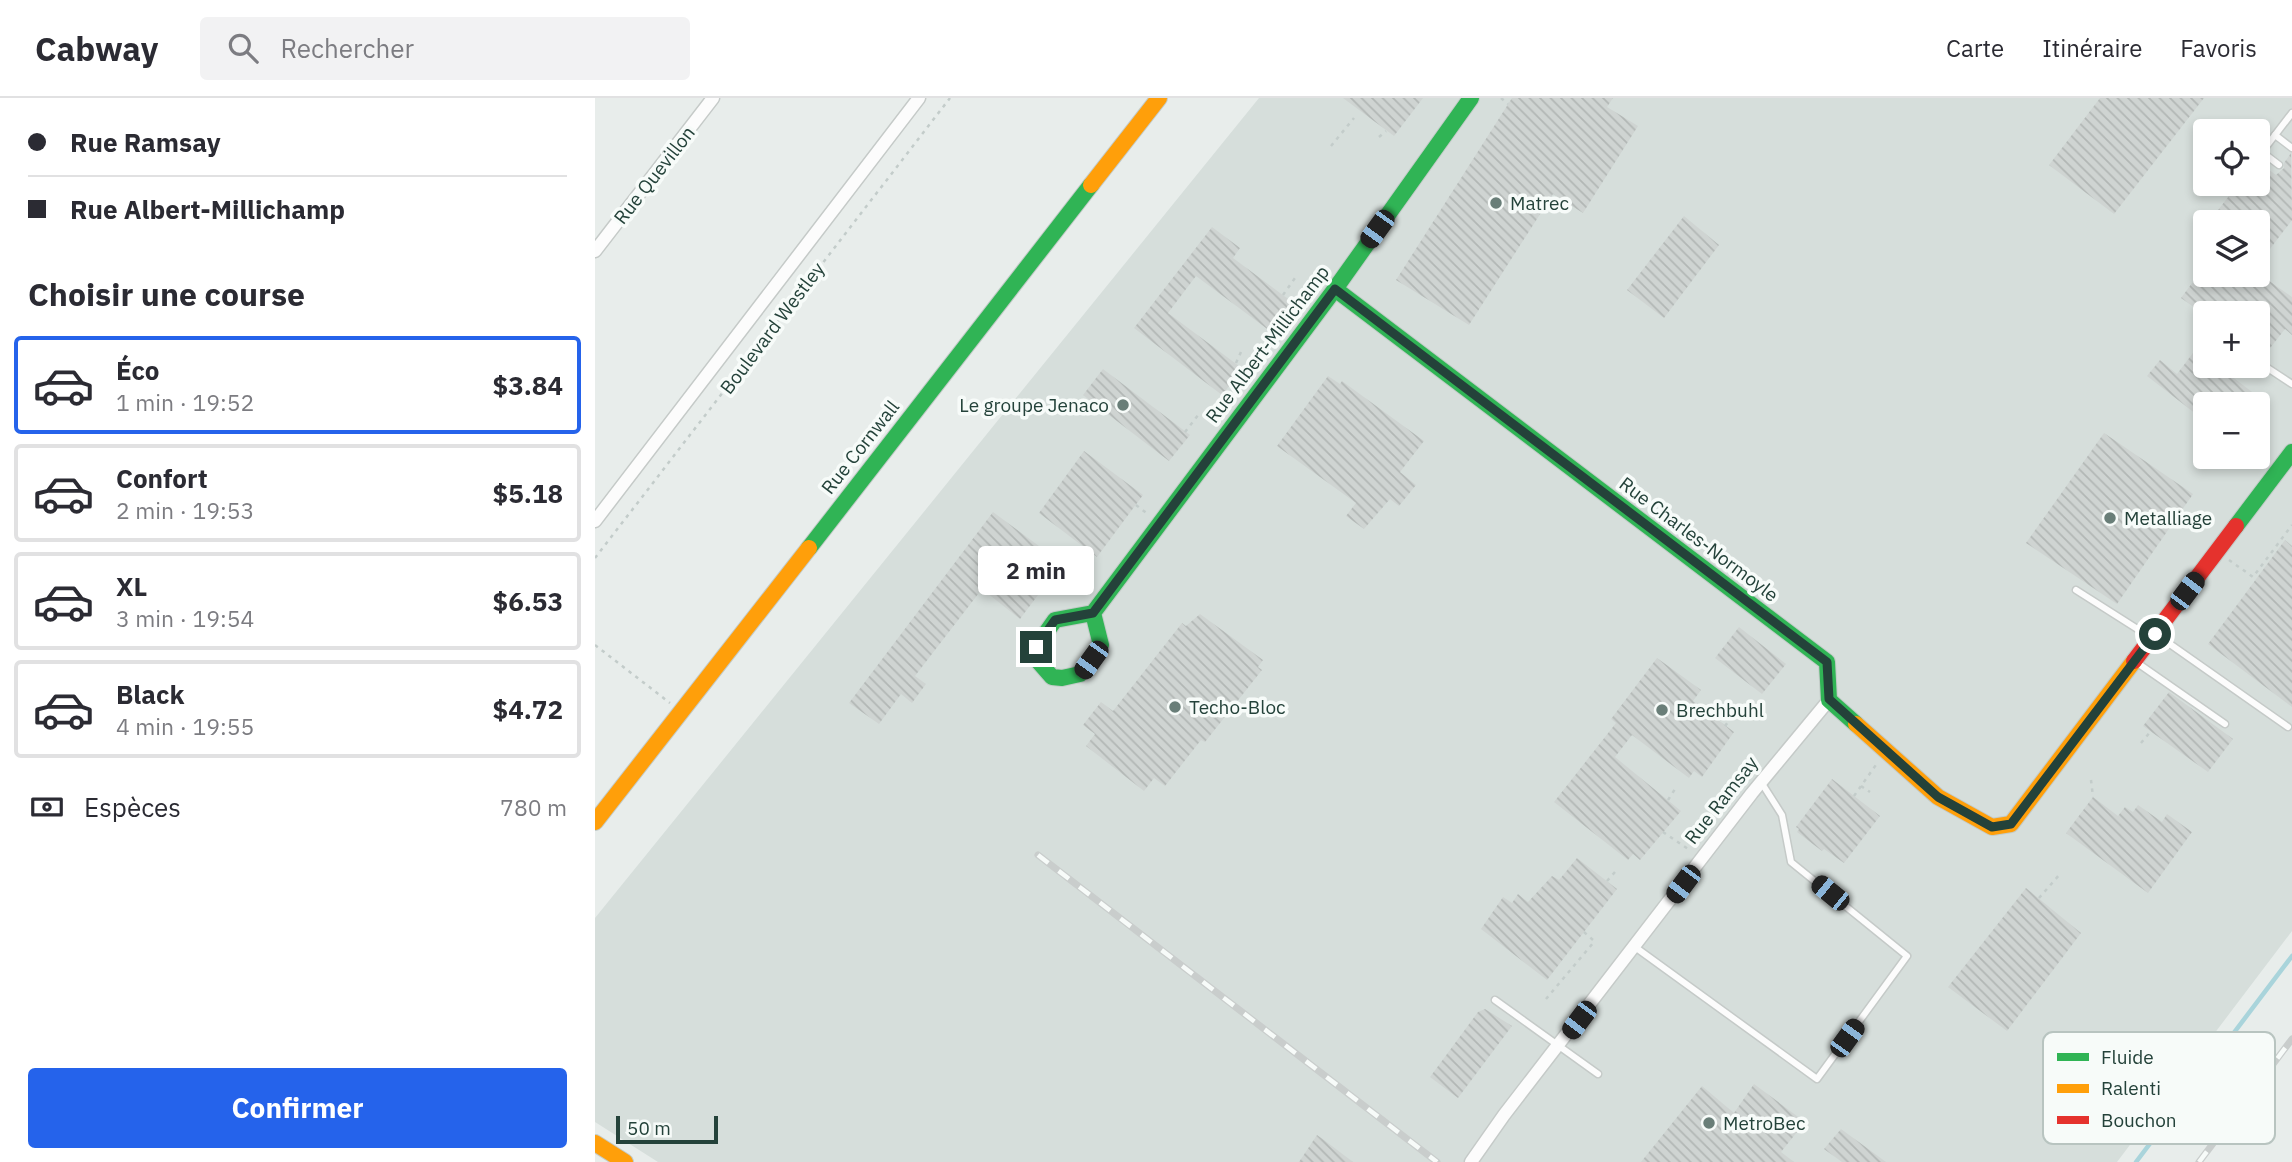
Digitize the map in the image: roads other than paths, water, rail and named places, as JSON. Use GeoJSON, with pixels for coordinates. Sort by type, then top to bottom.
{"type":"FeatureCollection","features":[{"type":"Feature","properties":{"kind":"street","name":"Rue Quevillon"},"geometry":{"type":"LineString","coordinates":[[595,251],[713,98]]}},
{"type":"Feature","properties":{"kind":"street","name":"Boulevard Westley"},"geometry":{"type":"LineString","coordinates":[[595,522],[919,98]]}},
{"type":"Feature","properties":{"kind":"street","name":"Rue Cornwall"},"geometry":{"type":"LineString","coordinates":[[595,822],[1159,98]]}},
{"type":"Feature","properties":{"kind":"street","name":"Rue Albert-Millichamp"},"geometry":{"type":"LineString","coordinates":[[1097,609],[1335,289],[1471,98]]}},
{"type":"Feature","properties":{"kind":"street","name":"Rue Charles-Normoyle"},"geometry":{"type":"LineString","coordinates":[[1335,289],[1827,662],[1829,699]]}},
{"type":"Feature","properties":{"kind":"street"},"geometry":{"type":"LineString","coordinates":[[1829,699],[1938,797],[1992,827],[2011,824],[2292,452]]}},
{"type":"Feature","properties":{"kind":"street"},"geometry":{"type":"LineString","coordinates":[[1097,609],[1101,645],[1080,674],[1052,677],[1038,661],[1036,647],[1055,620],[1097,609]]}},
{"type":"Feature","properties":{"kind":"street","name":"Rue Ramsay"},"geometry":{"type":"LineString","coordinates":[[1472,1162],[1504,1115],[1761,782],[1829,699]]}},
{"type":"Feature","properties":{"kind":"street"},"geometry":{"type":"LineString","coordinates":[[595,1143],[625,1162]]}},
{"type":"Feature","properties":{"kind":"lane"},"geometry":{"type":"LineString","coordinates":[[2279,165],[2262,152],[2292,113]]}},
{"type":"Feature","properties":{"kind":"lane"},"geometry":{"type":"LineString","coordinates":[[2275,135],[2292,148]]}},
{"type":"Feature","properties":{"kind":"lane"},"geometry":{"type":"LineString","coordinates":[[2270,370],[2292,384]]}},
{"type":"Feature","properties":{"kind":"lane"},"geometry":{"type":"LineString","coordinates":[[2076,590],[2154,636],[2288,727]]}},
{"type":"Feature","properties":{"kind":"lane"},"geometry":{"type":"LineString","coordinates":[[2134,661],[2225,724]]}},
{"type":"Feature","properties":{"kind":"lane"},"geometry":{"type":"LineString","coordinates":[[1635,947],[1817,1079],[1907,956],[1791,862],[1782,815],[1761,782]]}},
{"type":"Feature","properties":{"kind":"lane"},"geometry":{"type":"LineString","coordinates":[[1495,1000],[1598,1074]]}},
{"type":"Feature","properties":{"kind":"waterway"},"geometry":{"type":"LineString","coordinates":[[2234,1032],[2292,956]]}},
{"type":"Feature","properties":{"kind":"waterway"},"geometry":{"type":"LineString","coordinates":[[2136,1162],[2150,1144]]}},
{"type":"Feature","properties":{"kind":"railway"},"geometry":{"type":"LineString","coordinates":[[1038,855],[1437,1162]]}},
{"type":"Feature","properties":{"kind":"railway"},"geometry":{"type":"LineString","coordinates":[[2275,1061],[2292,1039]]}},
{"type":"Feature","properties":{"kind":"railway"},"geometry":{"type":"LineString","coordinates":[[2199,1162],[2213,1144]]}},
{"type":"Feature","properties":{"kind":"place","name":"Matrec"},"geometry":{"type":"Point","coordinates":[1496,203]}},
{"type":"Feature","properties":{"kind":"place","name":"Le groupe Jenaco"},"geometry":{"type":"Point","coordinates":[1123,405]}},
{"type":"Feature","properties":{"kind":"place","name":"Metalliage"},"geometry":{"type":"Point","coordinates":[2110,518]}},
{"type":"Feature","properties":{"kind":"place","name":"Techo-Bloc"},"geometry":{"type":"Point","coordinates":[1175,707]}},
{"type":"Feature","properties":{"kind":"place","name":"Brechbuhl"},"geometry":{"type":"Point","coordinates":[1662,710]}},
{"type":"Feature","properties":{"kind":"place","name":"MetroBec"},"geometry":{"type":"Point","coordinates":[1709,1123]}}]}
